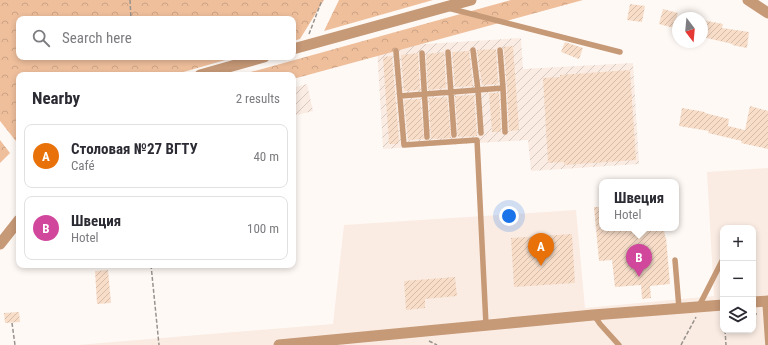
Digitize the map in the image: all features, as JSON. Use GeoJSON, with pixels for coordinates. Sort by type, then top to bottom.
{"type":"FeatureCollection","features":[{"type":"Feature","properties":{"kind":"street"},"geometry":{"type":"LineString","coordinates":[[296,48],[470,0]]}},
{"type":"Feature","properties":{"kind":"street"},"geometry":{"type":"LineString","coordinates":[[748,0],[768,13]]}},
{"type":"Feature","properties":{"kind":"street"},"geometry":{"type":"LineString","coordinates":[[211,72],[253,60]]}},
{"type":"Feature","properties":{"kind":"street"},"geometry":{"type":"LineString","coordinates":[[0,244],[16,224]]}},
{"type":"Feature","properties":{"kind":"street"},"geometry":{"type":"LineString","coordinates":[[756,302],[766,301]]}},
{"type":"Feature","properties":{"kind":"street"},"geometry":{"type":"LineString","coordinates":[[279,345],[360,341],[486,325],[720,305]]}},
{"type":"Feature","properties":{"kind":"lane"},"geometry":{"type":"LineString","coordinates":[[444,7],[620,52]]}},
{"type":"Feature","properties":{"kind":"lane"},"geometry":{"type":"LineString","coordinates":[[473,50],[481,133]]}},
{"type":"Feature","properties":{"kind":"lane"},"geometry":{"type":"LineString","coordinates":[[500,50],[505,132]]}},
{"type":"Feature","properties":{"kind":"lane"},"geometry":{"type":"LineString","coordinates":[[396,51],[404,145],[477,140],[486,325]]}},
{"type":"Feature","properties":{"kind":"lane"},"geometry":{"type":"LineString","coordinates":[[448,52],[454,135]]}},
{"type":"Feature","properties":{"kind":"lane"},"geometry":{"type":"LineString","coordinates":[[422,53],[427,137]]}},
{"type":"Feature","properties":{"kind":"lane"},"geometry":{"type":"LineString","coordinates":[[400,96],[503,88]]}},
{"type":"Feature","properties":{"kind":"lane"},"geometry":{"type":"LineString","coordinates":[[675,260],[679,308]]}},
{"type":"Feature","properties":{"kind":"lane"},"geometry":{"type":"LineString","coordinates":[[699,307],[722,261]]}},
{"type":"Feature","properties":{"kind":"lane"},"geometry":{"type":"LineString","coordinates":[[766,301],[768,345]]}},
{"type":"Feature","properties":{"kind":"lane"},"geometry":{"type":"LineString","coordinates":[[593,315],[619,345]]}},
{"type":"Feature","properties":{"kind":"path"},"geometry":{"type":"LineString","coordinates":[[130,0],[131,16]]}},
{"type":"Feature","properties":{"kind":"path"},"geometry":{"type":"LineString","coordinates":[[305,46],[322,0]]}},
{"type":"Feature","properties":{"kind":"path"},"geometry":{"type":"LineString","coordinates":[[151,268],[159,345]]}},
{"type":"Feature","properties":{"kind":"path"},"geometry":{"type":"LineString","coordinates":[[681,345],[696,318],[699,307]]}},
{"type":"Feature","properties":{"kind":"path"},"geometry":{"type":"LineString","coordinates":[[12,323],[15,345]]}},
{"type":"Feature","properties":{"kind":"path"},"geometry":{"type":"LineString","coordinates":[[725,333],[726,345]]}},
{"type":"Feature","properties":{"kind":"path"},"geometry":{"type":"LineString","coordinates":[[427,340],[437,345]]}},
{"type":"Feature","properties":{"kind":"path"},"geometry":{"type":"LineString","coordinates":[[428,345],[431,342]]}},
{"type":"Feature","properties":{"kind":"shaded area"},"geometry":{"type":"Polygon","coordinates":[[[521,38],[523,69],[633,63],[639,164],[531,171],[528,140],[383,149],[377,47],[521,38]]]}},
{"type":"Feature","properties":{"kind":"shaded area"},"geometry":{"type":"Polygon","coordinates":[[[307,84],[313,111],[296,115],[296,87],[307,84]]]}},
{"type":"Feature","properties":{"kind":"shaded area"},"geometry":{"type":"Polygon","coordinates":[[[768,168],[768,345],[77,345],[333,324],[344,225],[576,210],[585,308],[714,296],[707,172],[768,168]]]}},
{"type":"Feature","properties":{"kind":"green space"},"geometry":{"type":"Polygon","coordinates":[[[0,0],[324,0],[300,39],[296,40],[296,16],[16,16],[16,60],[226,60],[184,72],[16,72],[16,141],[0,121],[0,0]]]}},
{"type":"Feature","properties":{"kind":"green space"},"geometry":{"type":"Polygon","coordinates":[[[339,0],[433,0],[324,31],[339,0]]]}},
{"type":"Feature","properties":{"kind":"green space"},"geometry":{"type":"Polygon","coordinates":[[[511,0],[583,0],[296,78],[296,72],[251,72],[511,0]]]}},
{"type":"Feature","properties":{"kind":"green space"},"geometry":{"type":"Polygon","coordinates":[[[0,140],[10,153],[0,163],[0,140]]]}},
{"type":"Feature","properties":{"kind":"building"},"geometry":{"type":"Polygon","coordinates":[[[630,4],[645,6],[642,22],[627,20],[630,4]]]}},
{"type":"Feature","properties":{"kind":"building"},"geometry":{"type":"Polygon","coordinates":[[[663,9],[674,12],[672,12],[672,27],[659,24],[663,9]]]}},
{"type":"Feature","properties":{"kind":"building"},"geometry":{"type":"Polygon","coordinates":[[[708,21],[723,24],[722,28],[749,32],[747,48],[732,45],[733,44],[708,38],[708,21]]]}},
{"type":"Feature","properties":{"kind":"building"},"geometry":{"type":"Polygon","coordinates":[[[565,42],[583,48],[579,59],[561,52],[565,42]]]}},
{"type":"Feature","properties":{"kind":"building"},"geometry":{"type":"Polygon","coordinates":[[[513,46],[519,130],[509,131],[503,47],[513,46]]]}},
{"type":"Feature","properties":{"kind":"building"},"geometry":{"type":"Polygon","coordinates":[[[496,49],[498,84],[482,85],[477,50],[496,49]]]}},
{"type":"Feature","properties":{"kind":"building"},"geometry":{"type":"Polygon","coordinates":[[[469,51],[473,86],[455,87],[452,52],[469,51]]]}},
{"type":"Feature","properties":{"kind":"building"},"geometry":{"type":"Polygon","coordinates":[[[444,52],[446,88],[428,90],[426,54],[444,52]]]}},
{"type":"Feature","properties":{"kind":"building"},"geometry":{"type":"Polygon","coordinates":[[[418,53],[420,90],[404,91],[401,55],[418,53]]]}},
{"type":"Feature","properties":{"kind":"building"},"geometry":{"type":"Polygon","coordinates":[[[392,56],[399,141],[398,144],[389,144],[383,57],[392,56]]]}},
{"type":"Feature","properties":{"kind":"building"},"geometry":{"type":"Polygon","coordinates":[[[630,70],[636,160],[564,165],[564,162],[548,163],[543,78],[560,77],[560,75],[630,70]]]}},
{"type":"Feature","properties":{"kind":"building"},"geometry":{"type":"Polygon","coordinates":[[[489,93],[499,93],[501,132],[492,132],[489,93]]]}},
{"type":"Feature","properties":{"kind":"building"},"geometry":{"type":"Polygon","coordinates":[[[474,95],[477,136],[458,137],[455,96],[474,95]]]}},
{"type":"Feature","properties":{"kind":"building"},"geometry":{"type":"Polygon","coordinates":[[[447,97],[451,138],[431,139],[429,98],[447,97]]]}},
{"type":"Feature","properties":{"kind":"building"},"geometry":{"type":"Polygon","coordinates":[[[420,99],[424,139],[408,140],[404,100],[420,99]]]}},
{"type":"Feature","properties":{"kind":"building"},"geometry":{"type":"Polygon","coordinates":[[[750,106],[768,111],[768,149],[708,133],[709,131],[679,126],[682,108],[705,112],[729,119],[728,126],[745,130],[750,106]]]}},
{"type":"Feature","properties":{"kind":"building"},"geometry":{"type":"Polygon","coordinates":[[[594,207],[599,207],[599,231],[664,231],[670,284],[650,286],[651,298],[642,299],[641,285],[615,287],[612,260],[599,261],[594,207]]]}},
{"type":"Feature","properties":{"kind":"building"},"geometry":{"type":"Polygon","coordinates":[[[572,234],[575,283],[514,287],[511,238],[572,234]]]}},
{"type":"Feature","properties":{"kind":"building"},"geometry":{"type":"Polygon","coordinates":[[[108,270],[111,303],[97,304],[95,271],[108,270]]]}},
{"type":"Feature","properties":{"kind":"building"},"geometry":{"type":"Polygon","coordinates":[[[455,277],[457,296],[425,299],[425,308],[406,310],[404,281],[455,277]]]}},
{"type":"Feature","properties":{"kind":"building"},"geometry":{"type":"Polygon","coordinates":[[[19,312],[20,322],[5,323],[4,313],[19,312]]]}},
{"type":"Feature","properties":{"kind":"place","name":"Столовая №27 ВГТУ"},"geometry":{"type":"Point","coordinates":[541,266]}},
{"type":"Feature","properties":{"kind":"place","name":"Швеция"},"geometry":{"type":"Point","coordinates":[639,277]}}]}
